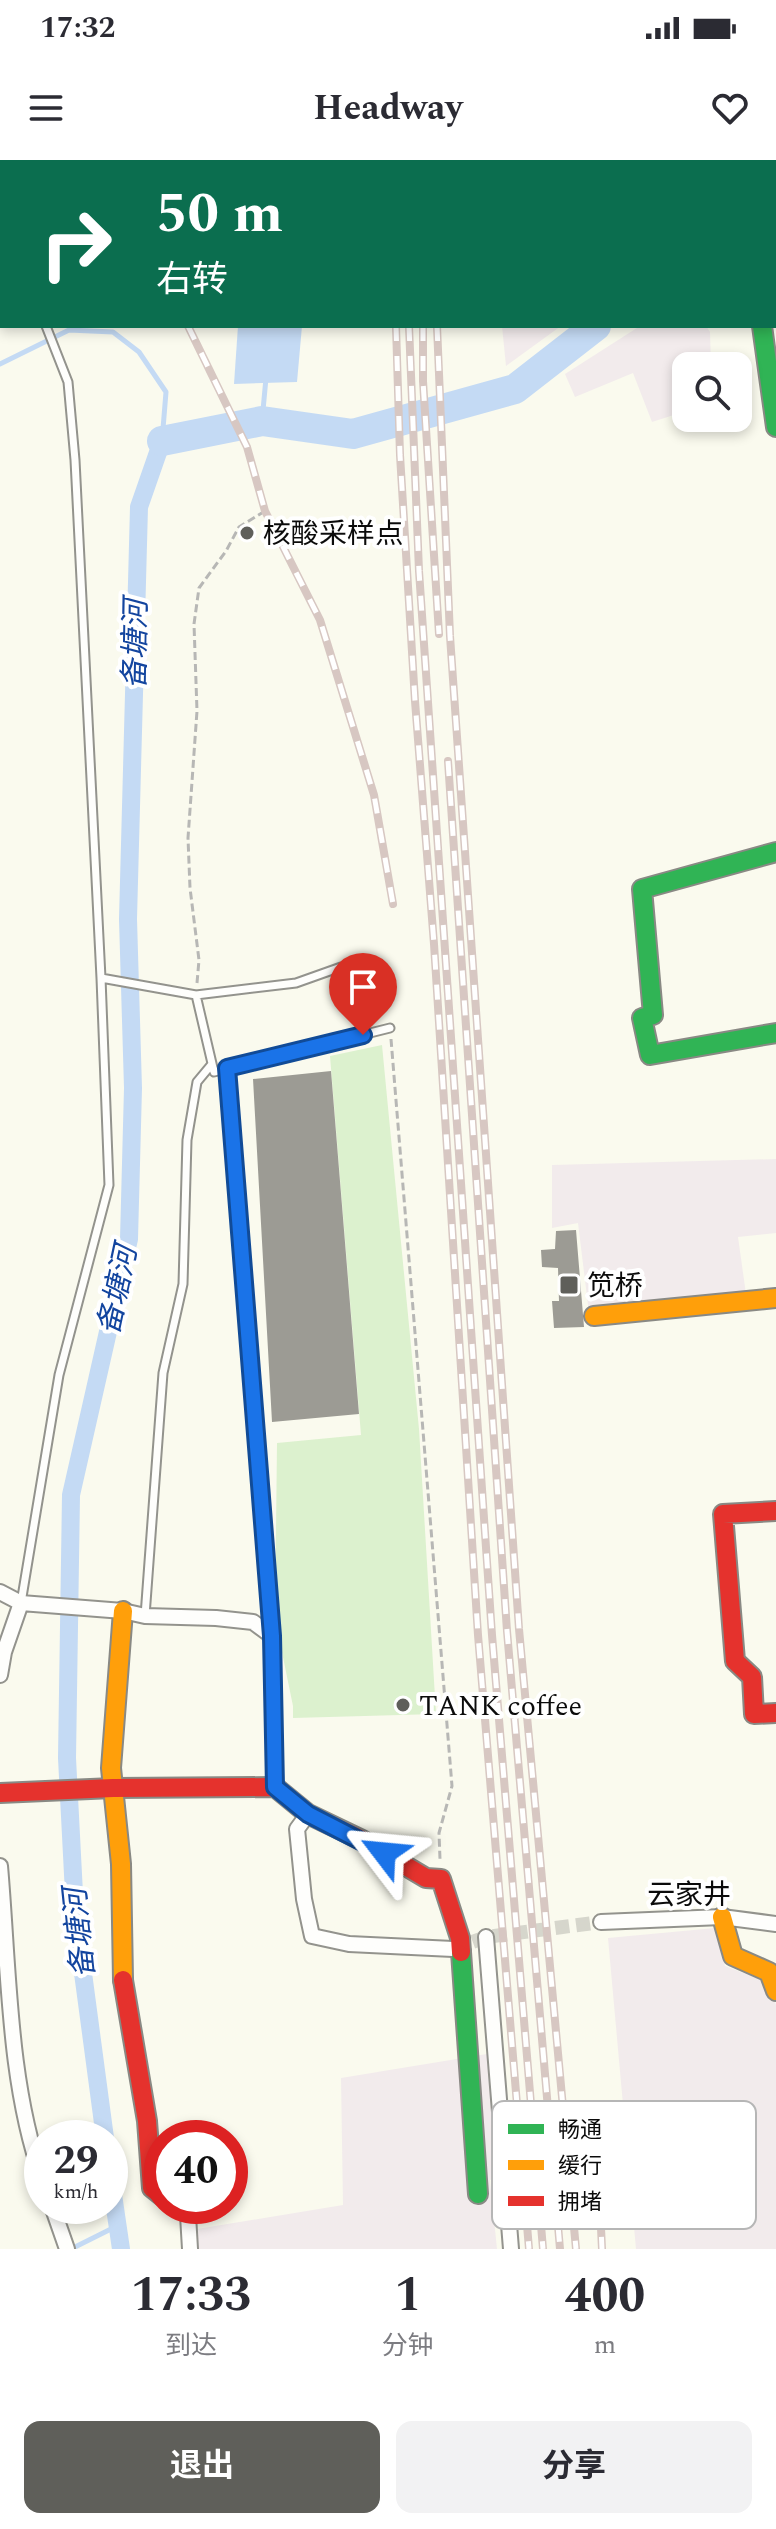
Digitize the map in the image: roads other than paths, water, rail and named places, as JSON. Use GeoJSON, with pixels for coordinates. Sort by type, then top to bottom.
{"type":"FeatureCollection","features":[{"type":"Feature","properties":{"kind":"street"},"geometry":{"type":"LineString","coordinates":[[762,328],[776,427]]}},
{"type":"Feature","properties":{"kind":"street"},"geometry":{"type":"LineString","coordinates":[[776,852],[642,889],[653,1015],[642,1018],[650,1055],[776,1033]]}},
{"type":"Feature","properties":{"kind":"street"},"geometry":{"type":"LineString","coordinates":[[594,1316],[776,1298]]}},
{"type":"Feature","properties":{"kind":"street"},"geometry":{"type":"LineString","coordinates":[[776,1511],[723,1514],[735,1661],[752,1677],[754,1714],[776,1713]]}},
{"type":"Feature","properties":{"kind":"street"},"geometry":{"type":"LineString","coordinates":[[0,1592],[25,1602],[123,1611],[145,1616],[253,1622],[272,1636],[275,1787]]}},
{"type":"Feature","properties":{"kind":"street"},"geometry":{"type":"LineString","coordinates":[[0,1675],[4,1652],[25,1602]]}},
{"type":"Feature","properties":{"kind":"street"},"geometry":{"type":"LineString","coordinates":[[123,1611],[111,1768],[121,1864],[122,1977],[147,2120]]}},
{"type":"Feature","properties":{"kind":"street"},"geometry":{"type":"LineString","coordinates":[[0,1793],[113,1788],[275,1787],[308,1814],[362,1840],[426,1878],[441,1879],[460,1938],[478,2194]]}},
{"type":"Feature","properties":{"kind":"street"},"geometry":{"type":"LineString","coordinates":[[308,1814],[297,1829],[304,1899],[312,1936],[349,1944],[453,1949]]}},
{"type":"Feature","properties":{"kind":"street"},"geometry":{"type":"LineString","coordinates":[[0,1866],[13,2043],[26,2120]]}},
{"type":"Feature","properties":{"kind":"street"},"geometry":{"type":"LineString","coordinates":[[722,1917],[733,1956],[769,1972],[776,1991]]}},
{"type":"Feature","properties":{"kind":"street","name":"云家井"},"geometry":{"type":"LineString","coordinates":[[601,1922],[722,1917],[776,1924]]}},
{"type":"Feature","properties":{"kind":"street"},"geometry":{"type":"LineString","coordinates":[[486,1937],[499,2101]]}},
{"type":"Feature","properties":{"kind":"street"},"geometry":{"type":"LineString","coordinates":[[58,2224],[65,2244]]}},
{"type":"Feature","properties":{"kind":"street"},"geometry":{"type":"LineString","coordinates":[[189,2224],[190,2249]]}},
{"type":"Feature","properties":{"kind":"street"},"geometry":{"type":"LineString","coordinates":[[509,2229],[511,2249]]}},
{"type":"Feature","properties":{"kind":"lane"},"geometry":{"type":"LineString","coordinates":[[25,1602],[59,1375],[109,1185],[75,460],[68,382],[46,328]]}},
{"type":"Feature","properties":{"kind":"lane"},"geometry":{"type":"LineString","coordinates":[[101,978],[196,995],[296,983],[341,967]]}},
{"type":"Feature","properties":{"kind":"lane"},"geometry":{"type":"LineString","coordinates":[[196,995],[214,1072],[390,1028]]}},
{"type":"Feature","properties":{"kind":"lane"},"geometry":{"type":"LineString","coordinates":[[145,1616],[163,1373],[183,1284],[187,1140],[197,1082],[212,1064]]}},
{"type":"Feature","properties":{"kind":"lane"},"geometry":{"type":"LineString","coordinates":[[227,1068],[272,1636]]}},
{"type":"Feature","properties":{"kind":"water"},"geometry":{"type":"Polygon","coordinates":[[[238,328],[302,328],[297,382],[234,384],[238,328]]]}},
{"type":"Feature","properties":{"kind":"waterway"},"geometry":{"type":"LineString","coordinates":[[162,441],[262,421],[353,434],[515,389],[593,328]]}},
{"type":"Feature","properties":{"kind":"waterway"},"geometry":{"type":"LineString","coordinates":[[0,364],[69,330],[113,332],[139,352],[166,392],[162,441]]}},
{"type":"Feature","properties":{"kind":"waterway"},"geometry":{"type":"LineString","coordinates":[[262,421],[266,378]]}},
{"type":"Feature","properties":{"kind":"waterway","name":"备塘河"},"geometry":{"type":"LineString","coordinates":[[103,2120],[75,1913],[67,1758],[71,1495],[129,1239],[133,1088],[128,919],[139,507],[162,441]]}},
{"type":"Feature","properties":{"kind":"waterway","name":"备塘河"},"geometry":{"type":"LineString","coordinates":[[117,2224],[121,2249]]}},
{"type":"Feature","properties":{"kind":"waterway"},"geometry":{"type":"LineString","coordinates":[[71,2249],[117,2226]]}},
{"type":"Feature","properties":{"kind":"tunnel"},"geometry":{"type":"LineString","coordinates":[[453,1949],[486,1937],[601,1922]]}},
{"type":"Feature","properties":{"kind":"railway"},"geometry":{"type":"LineString","coordinates":[[189,328],[247,447],[265,511],[320,620],[374,795],[393,904]]}},
{"type":"Feature","properties":{"kind":"railway"},"geometry":{"type":"LineString","coordinates":[[396,328],[400,455],[415,701],[434,944],[478,1635],[517,2101]]}},
{"type":"Feature","properties":{"kind":"railway"},"geometry":{"type":"LineString","coordinates":[[409,328],[419,571],[492,1635],[531,2101]]}},
{"type":"Feature","properties":{"kind":"railway"},"geometry":{"type":"LineString","coordinates":[[423,328],[423,381],[439,634]]}},
{"type":"Feature","properties":{"kind":"railway"},"geometry":{"type":"LineString","coordinates":[[437,328],[450,636],[519,1629],[562,2101]]}},
{"type":"Feature","properties":{"kind":"railway"},"geometry":{"type":"LineString","coordinates":[[448,761],[507,1631],[547,2101]]}},
{"type":"Feature","properties":{"kind":"railway"},"geometry":{"type":"LineString","coordinates":[[527,2229],[529,2249]]}},
{"type":"Feature","properties":{"kind":"railway"},"geometry":{"type":"LineString","coordinates":[[541,2229],[543,2249]]}},
{"type":"Feature","properties":{"kind":"railway"},"geometry":{"type":"LineString","coordinates":[[558,2229],[560,2249]]}},
{"type":"Feature","properties":{"kind":"railway"},"geometry":{"type":"LineString","coordinates":[[574,2229],[576,2249]]}},
{"type":"Feature","properties":{"kind":"railway"},"geometry":{"type":"LineString","coordinates":[[601,2229],[602,2249]]}},
{"type":"Feature","properties":{"kind":"place","name":"核酸采样点"},"geometry":{"type":"Point","coordinates":[247,533]}},
{"type":"Feature","properties":{"kind":"place","name":"笕桥"},"geometry":{"type":"Point","coordinates":[569,1285]}},
{"type":"Feature","properties":{"kind":"place","name":"TANK coffee"},"geometry":{"type":"Point","coordinates":[403,1705]}}]}
